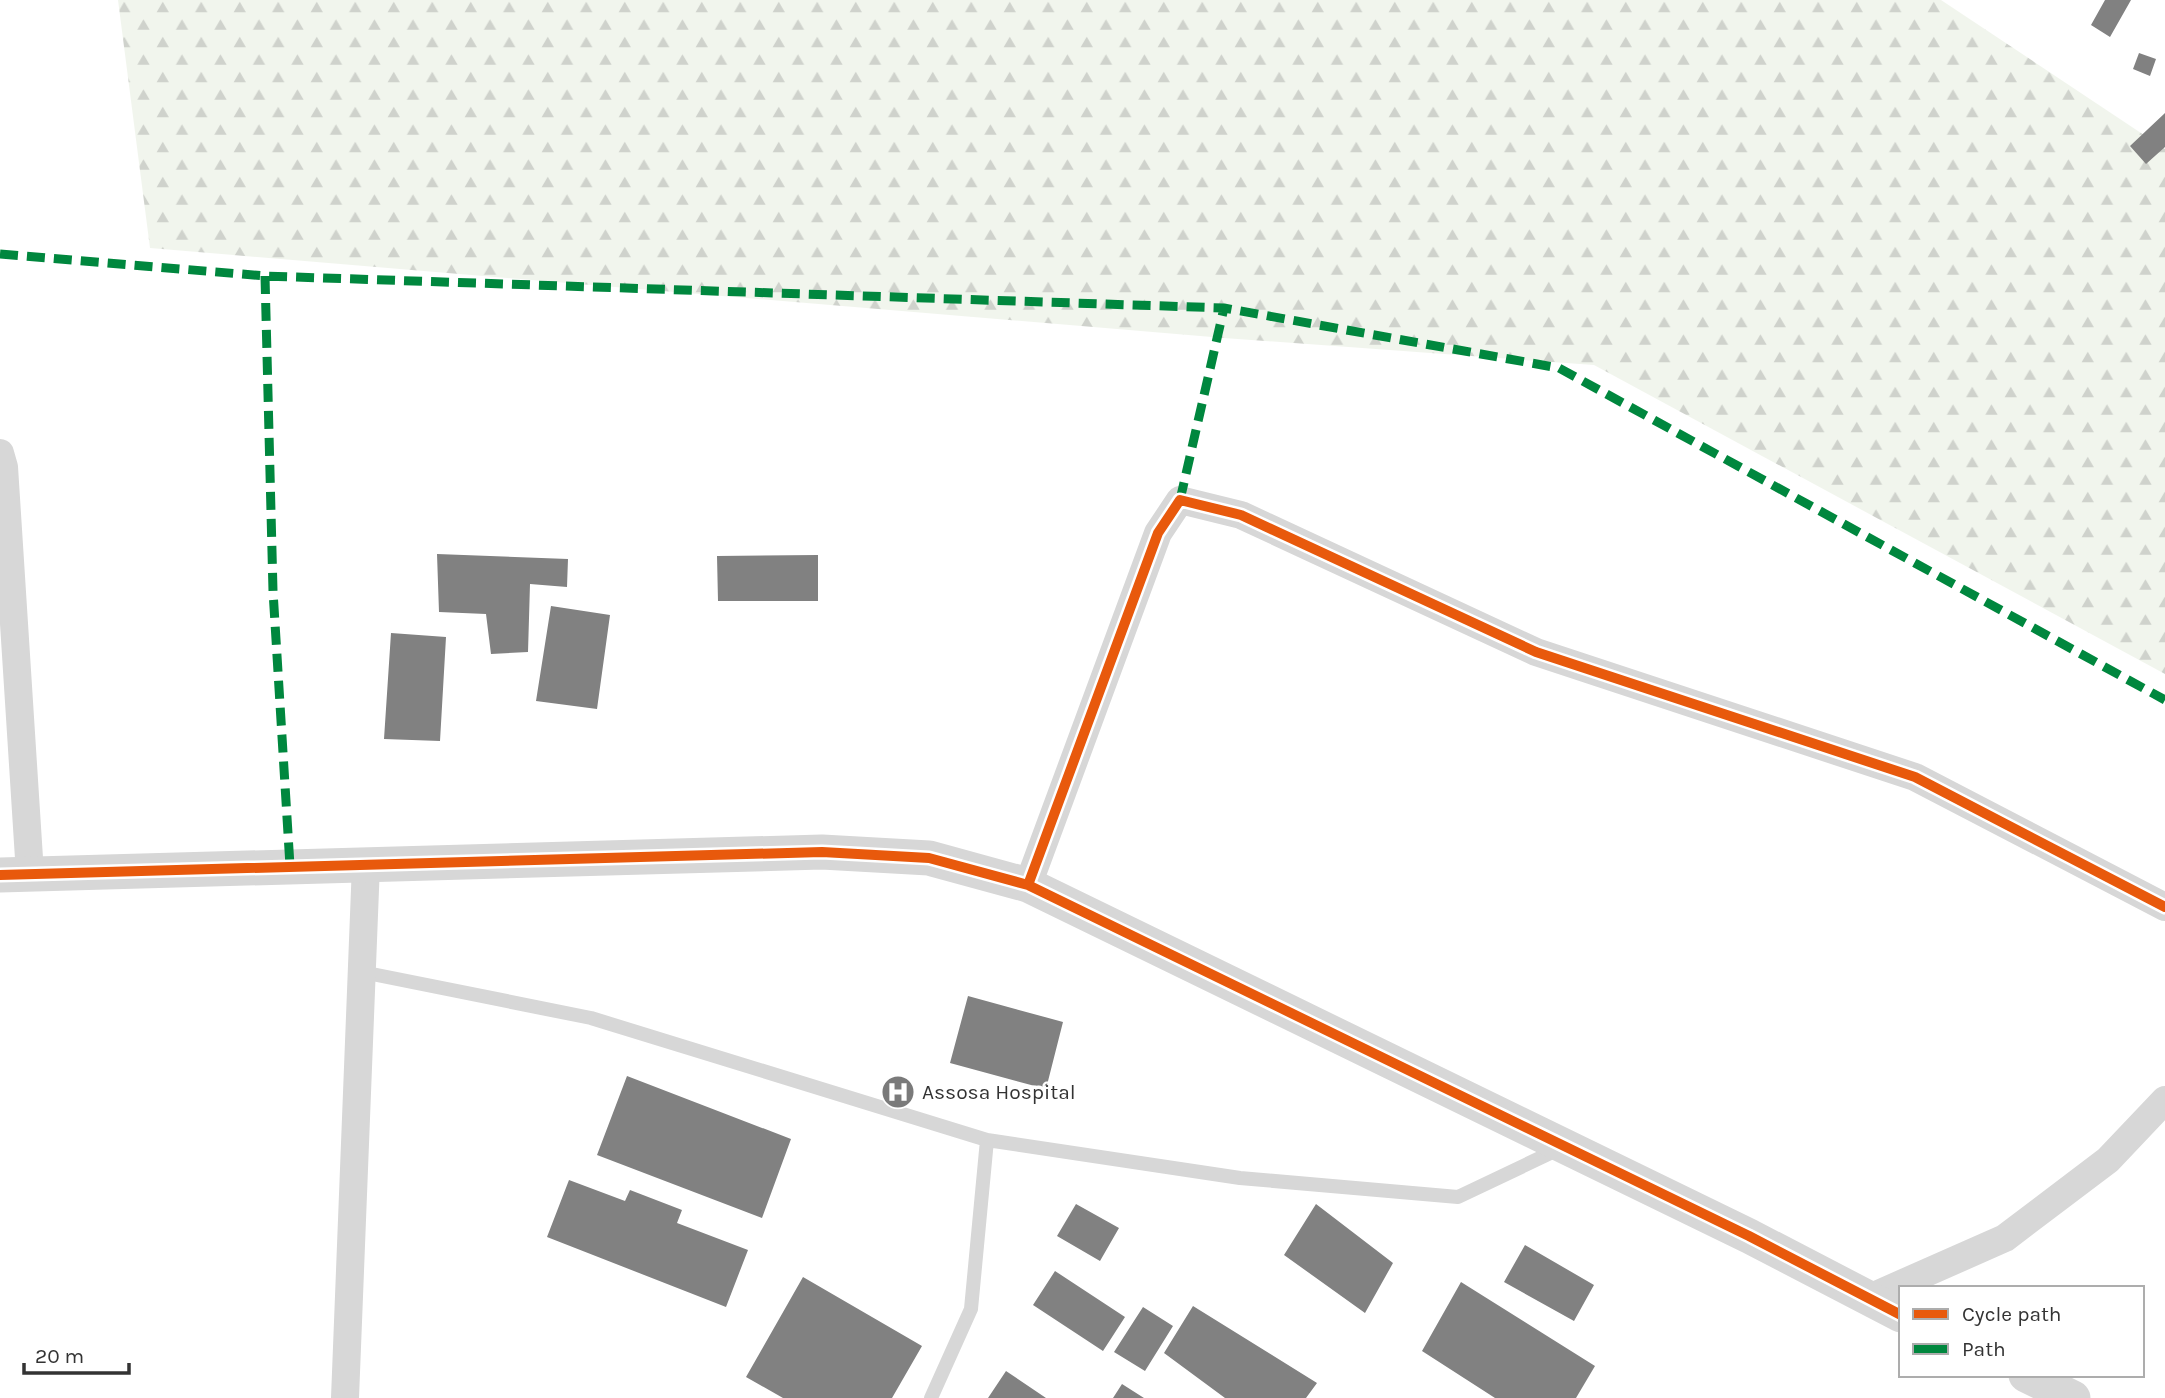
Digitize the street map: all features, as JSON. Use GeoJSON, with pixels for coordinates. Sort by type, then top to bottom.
{"type":"FeatureCollection","features":[{"type":"Feature","properties":{"kind":"street"},"geometry":{"type":"LineString","coordinates":[[0,453],[4,467],[15,875],[822,852],[929,858],[1028,884],[1749,1236],[1899,1314]]}},
{"type":"Feature","properties":{"kind":"street"},"geometry":{"type":"LineString","coordinates":[[1028,884],[1157,533],[1180,500],[1241,515],[1536,653],[1915,777],[2165,907]]}},
{"type":"Feature","properties":{"kind":"street"},"geometry":{"type":"LineString","coordinates":[[345,1398],[366,864]]}},
{"type":"Feature","properties":{"kind":"street"},"geometry":{"type":"LineString","coordinates":[[1867,1298],[2005,1238],[2108,1160],[2165,1100]]}},
{"type":"Feature","properties":{"kind":"street"},"geometry":{"type":"LineString","coordinates":[[2030,1377],[2073,1398]]}},
{"type":"Feature","properties":{"kind":"lane"},"geometry":{"type":"LineString","coordinates":[[362,972],[591,1018],[987,1140],[1240,1178],[1458,1197],[1565,1146]]}},
{"type":"Feature","properties":{"kind":"lane"},"geometry":{"type":"LineString","coordinates":[[931,1398],[971,1309],[987,1140]]}},
{"type":"Feature","properties":{"kind":"green space"},"geometry":{"type":"Polygon","coordinates":[[[118,0],[1941,0],[2165,149],[2165,674],[1594,365],[1224,338],[150,248],[118,0]]]}},
{"type":"Feature","properties":{"kind":"building"},"geometry":{"type":"Polygon","coordinates":[[[2105,0],[2131,0],[2110,37],[2091,25],[2105,0]]]}},
{"type":"Feature","properties":{"kind":"building"},"geometry":{"type":"Polygon","coordinates":[[[2139,53],[2156,59],[2150,76],[2133,69],[2139,53]]]}},
{"type":"Feature","properties":{"kind":"building"},"geometry":{"type":"Polygon","coordinates":[[[2165,113],[2165,147],[2146,164],[2130,146],[2165,113]]]}},
{"type":"Feature","properties":{"kind":"building"},"geometry":{"type":"Polygon","coordinates":[[[437,554],[568,559],[567,587],[530,584],[528,652],[491,654],[486,614],[439,612],[437,554]]]}},
{"type":"Feature","properties":{"kind":"building"},"geometry":{"type":"Polygon","coordinates":[[[818,555],[818,601],[718,601],[717,556],[818,555]]]}},
{"type":"Feature","properties":{"kind":"building"},"geometry":{"type":"Polygon","coordinates":[[[551,606],[610,615],[597,709],[536,701],[551,606]]]}},
{"type":"Feature","properties":{"kind":"building"},"geometry":{"type":"Polygon","coordinates":[[[391,633],[446,637],[440,741],[384,739],[391,633]]]}},
{"type":"Feature","properties":{"kind":"building"},"geometry":{"type":"Polygon","coordinates":[[[968,996],[1063,1022],[1046,1089],[950,1063],[968,996]]]}},
{"type":"Feature","properties":{"kind":"building"},"geometry":{"type":"Polygon","coordinates":[[[627,1076],[791,1139],[762,1218],[597,1155],[627,1076]]]}},
{"type":"Feature","properties":{"kind":"building"},"geometry":{"type":"Polygon","coordinates":[[[569,1180],[625,1201],[630,1190],[682,1210],[677,1223],[748,1250],[726,1307],[547,1237],[569,1180]]]}},
{"type":"Feature","properties":{"kind":"building"},"geometry":{"type":"Polygon","coordinates":[[[1076,1204],[1119,1228],[1100,1261],[1057,1236],[1076,1204]]]}},
{"type":"Feature","properties":{"kind":"building"},"geometry":{"type":"Polygon","coordinates":[[[1316,1204],[1393,1263],[1365,1313],[1284,1255],[1316,1204]]]}},
{"type":"Feature","properties":{"kind":"building"},"geometry":{"type":"Polygon","coordinates":[[[1525,1245],[1594,1285],[1574,1321],[1504,1282],[1525,1245]]]}},
{"type":"Feature","properties":{"kind":"building"},"geometry":{"type":"Polygon","coordinates":[[[1055,1271],[1125,1317],[1103,1351],[1033,1305],[1055,1271]]]}},
{"type":"Feature","properties":{"kind":"building"},"geometry":{"type":"Polygon","coordinates":[[[803,1277],[922,1346],[892,1398],[783,1398],[746,1377],[803,1277]]]}},
{"type":"Feature","properties":{"kind":"building"},"geometry":{"type":"Polygon","coordinates":[[[1461,1282],[1595,1366],[1576,1398],[1495,1398],[1422,1351],[1461,1282]]]}},
{"type":"Feature","properties":{"kind":"building"},"geometry":{"type":"Polygon","coordinates":[[[1193,1306],[1317,1383],[1306,1398],[1225,1398],[1164,1353],[1193,1306]]]}},
{"type":"Feature","properties":{"kind":"building"},"geometry":{"type":"Polygon","coordinates":[[[1143,1307],[1173,1326],[1145,1371],[1114,1352],[1143,1307]]]}},
{"type":"Feature","properties":{"kind":"building"},"geometry":{"type":"Polygon","coordinates":[[[1006,1371],[1046,1398],[988,1398],[1006,1371]]]}},
{"type":"Feature","properties":{"kind":"building"},"geometry":{"type":"Polygon","coordinates":[[[1122,1384],[1144,1398],[1113,1398],[1122,1384]]]}},
{"type":"Feature","properties":{"kind":"marked path"},"geometry":{"type":"LineString","coordinates":[[0,254],[265,276],[1224,308],[1559,368],[2165,700]]}},
{"type":"Feature","properties":{"kind":"marked path"},"geometry":{"type":"LineString","coordinates":[[265,276],[273,591],[290,866]]}},
{"type":"Feature","properties":{"kind":"marked path"},"geometry":{"type":"LineString","coordinates":[[1180,500],[1224,308]]}},
{"type":"Feature","properties":{"kind":"cycle path"},"geometry":{"type":"LineString","coordinates":[[1028,885],[1158,533],[1180,500],[1241,515],[1536,652],[1915,777],[2165,907]]}},
{"type":"Feature","properties":{"kind":"cycle path"},"geometry":{"type":"LineString","coordinates":[[0,875],[822,852],[929,858],[1028,885],[1749,1236],[1899,1314]]}},
{"type":"Feature","properties":{"kind":"place","name":"Assosa Hospital"},"geometry":{"type":"Point","coordinates":[898,1092]}}]}
